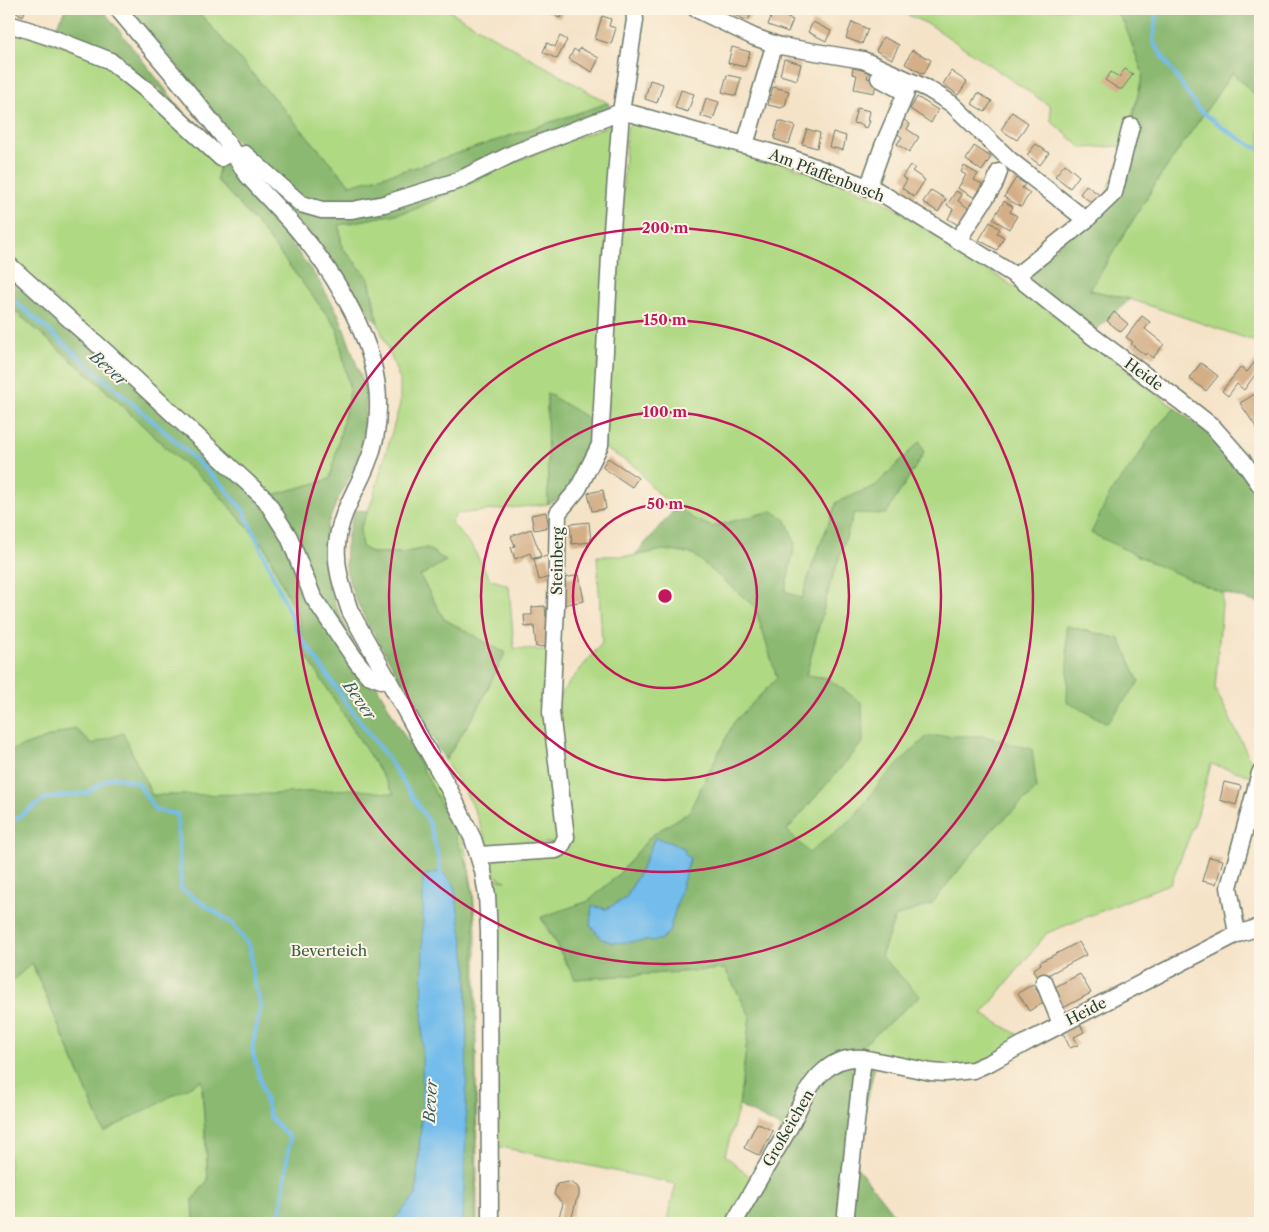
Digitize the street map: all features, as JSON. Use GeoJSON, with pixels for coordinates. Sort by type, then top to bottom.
{"type":"FeatureCollection","features":[{"type":"Feature","properties":{"kind":"street"},"geometry":{"type":"LineString","coordinates":[[118,9],[224,138],[248,175],[298,230],[330,274],[352,310],[372,362],[376,376],[378,408],[374,441],[367,465],[347,506],[340,526],[337,555],[339,576],[350,611],[459,808],[479,855],[487,896],[489,932],[490,1223]]}},
{"type":"Feature","properties":{"kind":"street","name":"Steinberg"},"geometry":{"type":"LineString","coordinates":[[479,855],[556,850],[561,847],[566,837],[551,712],[558,513],[578,488],[600,446],[610,256],[621,112],[635,20],[634,9]]}},
{"type":"Feature","properties":{"kind":"street"},"geometry":{"type":"LineString","coordinates":[[696,9],[754,38],[780,46],[863,60],[928,89],[952,104],[1010,160],[1086,220]]}},
{"type":"Feature","properties":{"kind":"street"},"geometry":{"type":"LineString","coordinates":[[9,24],[47,36],[109,60],[154,96],[220,158],[234,154],[246,154],[301,204],[322,210],[352,210],[384,204],[457,181],[514,153],[621,112]]}},
{"type":"Feature","properties":{"kind":"street"},"geometry":{"type":"LineString","coordinates":[[745,145],[772,53]]}},
{"type":"Feature","properties":{"kind":"street"},"geometry":{"type":"LineString","coordinates":[[868,188],[883,146],[906,93],[880,78]]}},
{"type":"Feature","properties":{"kind":"street","name":"Am Pfaffenbusch"},"geometry":{"type":"LineString","coordinates":[[621,112],[791,158],[878,192],[1016,276]]}},
{"type":"Feature","properties":{"kind":"street"},"geometry":{"type":"LineString","coordinates":[[1016,276],[1086,220],[1114,193],[1131,126]]}},
{"type":"Feature","properties":{"kind":"street"},"geometry":{"type":"LineString","coordinates":[[958,240],[994,185],[999,172]]}},
{"type":"Feature","properties":{"kind":"street"},"geometry":{"type":"LineString","coordinates":[[9,264],[248,481],[265,499],[289,537],[313,598],[346,649],[368,675],[381,680],[388,678]]}},
{"type":"Feature","properties":{"kind":"street","name":"Heide"},"geometry":{"type":"LineString","coordinates":[[1016,276],[1213,427],[1243,461],[1260,485]]}},
{"type":"Feature","properties":{"kind":"street"},"geometry":{"type":"LineString","coordinates":[[1237,934],[1229,887],[1260,773]]}},
{"type":"Feature","properties":{"kind":"street","name":"Heide"},"geometry":{"type":"LineString","coordinates":[[931,1072],[945,1073],[973,1070],[1237,934],[1260,927]]}},
{"type":"Feature","properties":{"kind":"street"},"geometry":{"type":"LineString","coordinates":[[1044,982],[1061,1024]]}},
{"type":"Feature","properties":{"kind":"street"},"geometry":{"type":"LineString","coordinates":[[845,1223],[863,1058]]}},
{"type":"Feature","properties":{"kind":"street","name":"Großeichen"},"geometry":{"type":"LineString","coordinates":[[734,1223],[816,1079],[823,1071],[838,1061],[863,1058],[931,1072]]}},
{"type":"Feature","properties":{"kind":"green space"},"geometry":{"type":"Polygon","coordinates":[[[66,9],[102,9],[203,137],[158,88],[110,59],[53,32],[66,9]]]}},
{"type":"Feature","properties":{"kind":"green space"},"geometry":{"type":"Polygon","coordinates":[[[128,9],[193,9],[202,16],[350,185],[420,166],[608,103],[611,109],[440,180],[342,208],[303,200],[238,143],[168,54],[128,9]]]}},
{"type":"Feature","properties":{"kind":"green space"},"geometry":{"type":"Polygon","coordinates":[[[193,9],[446,9],[608,103],[420,166],[350,185],[202,16],[193,9]]]}},
{"type":"Feature","properties":{"kind":"green space"},"geometry":{"type":"Polygon","coordinates":[[[895,9],[1113,9],[1124,23],[1143,74],[1125,146],[1082,148],[1051,121],[1050,106],[932,26],[895,9]]]}},
{"type":"Feature","properties":{"kind":"green space"},"geometry":{"type":"Polygon","coordinates":[[[1113,9],[1260,9],[1260,99],[1232,73],[1157,181],[1090,290],[1130,299],[1095,331],[1033,282],[1028,274],[1103,201],[1126,146],[1143,74],[1124,23],[1113,9]]]}},
{"type":"Feature","properties":{"kind":"green space"},"geometry":{"type":"Polygon","coordinates":[[[9,28],[109,62],[220,159],[217,180],[258,225],[337,328],[350,391],[330,479],[266,497],[9,256],[9,28]]]}},
{"type":"Feature","properties":{"kind":"green space"},"geometry":{"type":"Polygon","coordinates":[[[1232,73],[1260,99],[1260,343],[1130,299],[1090,290],[1157,181],[1232,73]]]}},
{"type":"Feature","properties":{"kind":"green space"},"geometry":{"type":"Polygon","coordinates":[[[634,122],[716,143],[829,178],[885,202],[1028,296],[1087,339],[1175,408],[1155,429],[1091,533],[1223,593],[1215,688],[1259,778],[1211,764],[1197,817],[1171,883],[1047,933],[982,1014],[1029,1041],[973,1070],[845,1060],[895,917],[931,904],[990,832],[1037,789],[883,779],[855,816],[809,854],[787,830],[863,742],[827,678],[806,675],[829,588],[854,513],[919,442],[875,486],[837,502],[812,566],[802,599],[785,591],[795,543],[772,511],[712,527],[692,518],[658,494],[635,466],[604,448],[627,127],[634,122]],[[1066,626],[1068,663],[1107,723],[1139,682],[1120,639],[1066,626]]]}},
{"type":"Feature","properties":{"kind":"green space"},"geometry":{"type":"Polygon","coordinates":[[[612,124],[615,133],[594,422],[547,394],[548,504],[456,514],[451,523],[471,545],[490,579],[509,586],[514,648],[553,651],[552,711],[564,689],[602,643],[597,556],[634,556],[663,550],[693,554],[755,607],[778,678],[734,722],[689,812],[652,835],[617,876],[589,901],[541,918],[575,979],[725,969],[750,1016],[739,1106],[725,1155],[756,1182],[734,1223],[666,1223],[676,1184],[496,1146],[497,931],[492,879],[506,881],[493,875],[489,860],[558,842],[489,847],[471,802],[445,761],[477,710],[505,653],[444,619],[420,576],[445,560],[427,548],[401,553],[372,553],[362,547],[360,529],[372,501],[400,404],[400,380],[378,323],[369,279],[342,247],[339,225],[411,211],[516,161],[612,124]]]}},
{"type":"Feature","properties":{"kind":"green space","name":"Beverteich"},"geometry":{"type":"Polygon","coordinates":[[[225,159],[236,179],[285,235],[317,278],[339,315],[366,391],[365,424],[360,450],[327,526],[324,547],[328,586],[355,647],[449,820],[469,870],[473,897],[474,930],[476,1223],[463,1223],[466,1130],[422,1110],[416,1195],[391,1223],[194,1223],[193,1199],[208,1180],[202,1080],[104,1132],[32,963],[9,984],[9,751],[75,728],[92,744],[123,733],[152,795],[271,794],[351,789],[394,794],[306,655],[299,620],[265,547],[212,487],[175,456],[99,384],[9,306],[9,265],[266,497],[330,479],[350,391],[337,328],[258,225],[217,180],[220,162],[225,159]]]}},
{"type":"Feature","properties":{"kind":"green space"},"geometry":{"type":"Polygon","coordinates":[[[511,160],[516,161],[411,211],[339,225],[342,247],[369,279],[378,323],[360,307],[322,248],[256,173],[318,215],[511,160]]]}},
{"type":"Feature","properties":{"kind":"green space"},"geometry":{"type":"Polygon","coordinates":[[[9,306],[99,384],[175,456],[212,487],[265,547],[299,620],[306,655],[381,773],[416,747],[460,822],[473,891],[476,929],[477,1223],[216,1223],[202,1089],[208,1180],[193,1199],[194,1223],[9,1223],[9,984],[14,979],[92,744],[75,728],[9,751],[9,306]],[[33,966],[104,1132],[109,1130],[33,966]]]}},
{"type":"Feature","properties":{"kind":"green space"},"geometry":{"type":"Polygon","coordinates":[[[547,393],[601,426],[578,489],[548,504],[547,393]]]}},
{"type":"Feature","properties":{"kind":"green space"},"geometry":{"type":"Polygon","coordinates":[[[1175,408],[1243,461],[1260,485],[1260,603],[1223,593],[1159,566],[1091,533],[1111,492],[1138,457],[1155,429],[1175,408]]]}},
{"type":"Feature","properties":{"kind":"green space"},"geometry":{"type":"Polygon","coordinates":[[[920,441],[924,453],[886,514],[854,513],[829,588],[806,675],[827,678],[862,703],[863,742],[787,830],[809,853],[855,816],[883,779],[927,736],[983,736],[1032,749],[1037,789],[990,832],[931,904],[895,917],[881,956],[920,996],[846,1060],[876,1061],[853,1162],[901,1223],[734,1223],[782,1128],[739,1106],[750,1016],[725,969],[575,979],[541,917],[589,901],[617,876],[652,835],[689,812],[734,722],[777,678],[755,607],[693,554],[663,550],[634,556],[677,507],[692,518],[712,527],[772,511],[786,520],[795,543],[785,591],[802,599],[812,566],[837,502],[875,486],[920,441]],[[655,838],[626,898],[606,909],[592,906],[590,925],[688,867],[690,859],[655,838]]]}},
{"type":"Feature","properties":{"kind":"green space"},"geometry":{"type":"Polygon","coordinates":[[[355,510],[368,511],[360,529],[362,547],[372,553],[401,553],[427,548],[446,561],[420,576],[444,619],[505,653],[477,710],[445,760],[362,613],[352,590],[346,566],[346,545],[355,510]]]}},
{"type":"Feature","properties":{"kind":"green space"},"geometry":{"type":"Polygon","coordinates":[[[1066,626],[1120,639],[1139,682],[1107,723],[1067,702],[1068,663],[1066,626]]]}},
{"type":"Feature","properties":{"kind":"water"},"geometry":{"type":"Polygon","coordinates":[[[655,837],[684,848],[685,854],[690,858],[669,932],[660,940],[613,943],[602,939],[590,925],[592,906],[606,909],[626,898],[655,837]]]}},
{"type":"Feature","properties":{"kind":"water"},"geometry":{"type":"Polygon","coordinates":[[[441,871],[454,884],[467,966],[466,1130],[463,1223],[391,1223],[416,1195],[422,1110],[423,876],[441,871]]]}},
{"type":"Feature","properties":{"kind":"building"},"geometry":{"type":"Polygon","coordinates":[[[9,9],[26,9],[23,16],[9,9]]]}},
{"type":"Feature","properties":{"kind":"building"},"geometry":{"type":"Polygon","coordinates":[[[555,9],[564,9],[560,18],[552,15],[555,9]]]}},
{"type":"Feature","properties":{"kind":"building"},"geometry":{"type":"Polygon","coordinates":[[[732,9],[748,9],[752,11],[748,21],[730,13],[732,9]]]}},
{"type":"Feature","properties":{"kind":"building"},"geometry":{"type":"Polygon","coordinates":[[[774,9],[783,10],[781,15],[793,20],[788,32],[768,25],[774,9]]]}},
{"type":"Feature","properties":{"kind":"building"},"geometry":{"type":"Polygon","coordinates":[[[602,16],[611,19],[609,26],[616,28],[611,44],[595,39],[602,16]]]}},
{"type":"Feature","properties":{"kind":"building"},"geometry":{"type":"Polygon","coordinates":[[[813,22],[831,31],[826,41],[808,32],[813,22]]]}},
{"type":"Feature","properties":{"kind":"building"},"geometry":{"type":"Polygon","coordinates":[[[852,22],[868,29],[862,44],[846,38],[852,22]]]}},
{"type":"Feature","properties":{"kind":"building"},"geometry":{"type":"Polygon","coordinates":[[[560,36],[567,40],[557,59],[543,52],[547,43],[555,47],[560,36]]]}},
{"type":"Feature","properties":{"kind":"building"},"geometry":{"type":"Polygon","coordinates":[[[883,37],[899,45],[892,59],[876,51],[883,37]]]}},
{"type":"Feature","properties":{"kind":"building"},"geometry":{"type":"Polygon","coordinates":[[[732,47],[750,52],[745,67],[728,63],[732,47]]]}},
{"type":"Feature","properties":{"kind":"building"},"geometry":{"type":"Polygon","coordinates":[[[580,48],[599,58],[592,72],[569,59],[574,49],[578,52],[580,48]]]}},
{"type":"Feature","properties":{"kind":"building"},"geometry":{"type":"Polygon","coordinates":[[[912,50],[931,60],[924,74],[905,64],[912,50]]]}},
{"type":"Feature","properties":{"kind":"building"},"geometry":{"type":"Polygon","coordinates":[[[784,59],[801,64],[797,80],[780,75],[784,59]]]}},
{"type":"Feature","properties":{"kind":"building"},"geometry":{"type":"Polygon","coordinates":[[[853,68],[869,72],[867,78],[877,80],[874,93],[854,89],[857,75],[852,74],[853,68]]]}},
{"type":"Feature","properties":{"kind":"building"},"geometry":{"type":"Polygon","coordinates":[[[1125,69],[1133,74],[1122,89],[1105,80],[1111,72],[1119,77],[1125,69]]]}},
{"type":"Feature","properties":{"kind":"building"},"geometry":{"type":"Polygon","coordinates":[[[951,71],[967,82],[958,95],[943,84],[951,71]]]}},
{"type":"Feature","properties":{"kind":"building"},"geometry":{"type":"Polygon","coordinates":[[[727,75],[741,78],[736,96],[722,92],[727,75]]]}},
{"type":"Feature","properties":{"kind":"building"},"geometry":{"type":"Polygon","coordinates":[[[650,80],[663,84],[657,103],[645,99],[650,80]]]}},
{"type":"Feature","properties":{"kind":"building"},"geometry":{"type":"Polygon","coordinates":[[[773,87],[789,91],[785,106],[781,108],[768,105],[773,87]]]}},
{"type":"Feature","properties":{"kind":"building"},"geometry":{"type":"Polygon","coordinates":[[[681,90],[694,94],[688,112],[675,108],[681,90]]]}},
{"type":"Feature","properties":{"kind":"building"},"geometry":{"type":"Polygon","coordinates":[[[978,93],[992,101],[985,112],[972,104],[978,93]]]}},
{"type":"Feature","properties":{"kind":"building"},"geometry":{"type":"Polygon","coordinates":[[[917,97],[938,110],[931,123],[910,109],[917,97]]]}},
{"type":"Feature","properties":{"kind":"building"},"geometry":{"type":"Polygon","coordinates":[[[706,98],[719,102],[713,120],[701,116],[706,98]]]}},
{"type":"Feature","properties":{"kind":"building"},"geometry":{"type":"Polygon","coordinates":[[[857,108],[870,111],[868,121],[870,121],[867,128],[853,123],[857,108]]]}},
{"type":"Feature","properties":{"kind":"building"},"geometry":{"type":"Polygon","coordinates":[[[1012,112],[1028,123],[1017,140],[1001,130],[1012,112]]]}},
{"type":"Feature","properties":{"kind":"building"},"geometry":{"type":"Polygon","coordinates":[[[904,120],[910,124],[907,129],[919,137],[909,152],[897,144],[902,137],[896,133],[904,120]]]}},
{"type":"Feature","properties":{"kind":"building"},"geometry":{"type":"Polygon","coordinates":[[[779,121],[795,126],[789,144],[774,139],[779,121]]]}},
{"type":"Feature","properties":{"kind":"building"},"geometry":{"type":"Polygon","coordinates":[[[807,129],[820,133],[817,148],[802,144],[807,129]]]}},
{"type":"Feature","properties":{"kind":"building"},"geometry":{"type":"Polygon","coordinates":[[[833,132],[846,136],[843,150],[829,147],[833,132]]]}},
{"type":"Feature","properties":{"kind":"building"},"geometry":{"type":"Polygon","coordinates":[[[1036,144],[1049,153],[1040,165],[1027,155],[1036,144]]]}},
{"type":"Feature","properties":{"kind":"building"},"geometry":{"type":"Polygon","coordinates":[[[974,146],[991,157],[982,171],[966,160],[974,146]]]}},
{"type":"Feature","properties":{"kind":"building"},"geometry":{"type":"Polygon","coordinates":[[[1065,164],[1079,176],[1070,188],[1055,176],[1065,164]]]}},
{"type":"Feature","properties":{"kind":"building"},"geometry":{"type":"Polygon","coordinates":[[[910,165],[915,168],[912,171],[925,180],[914,197],[902,188],[907,180],[902,177],[910,165]]]}},
{"type":"Feature","properties":{"kind":"building"},"geometry":{"type":"Polygon","coordinates":[[[964,166],[978,174],[974,180],[982,184],[975,198],[958,188],[966,175],[961,172],[964,166]]]}},
{"type":"Feature","properties":{"kind":"building"},"geometry":{"type":"Polygon","coordinates":[[[1016,178],[1025,184],[1022,188],[1030,193],[1021,207],[1004,197],[1016,178]]]}},
{"type":"Feature","properties":{"kind":"building"},"geometry":{"type":"Polygon","coordinates":[[[1086,185],[1101,196],[1095,205],[1080,194],[1086,185]]]}},
{"type":"Feature","properties":{"kind":"building"},"geometry":{"type":"Polygon","coordinates":[[[931,190],[946,199],[938,212],[923,202],[931,190]]]}},
{"type":"Feature","properties":{"kind":"building"},"geometry":{"type":"Polygon","coordinates":[[[956,191],[962,195],[958,201],[970,209],[960,226],[948,219],[953,209],[947,205],[956,191]]]}},
{"type":"Feature","properties":{"kind":"building"},"geometry":{"type":"Polygon","coordinates":[[[1004,201],[1013,207],[1010,212],[1017,216],[1009,229],[993,219],[1004,201]]]}},
{"type":"Feature","properties":{"kind":"building"},"geometry":{"type":"Polygon","coordinates":[[[990,222],[1000,229],[997,233],[1004,237],[997,250],[979,240],[990,222]]]}},
{"type":"Feature","properties":{"kind":"building"},"geometry":{"type":"Polygon","coordinates":[[[1114,312],[1128,324],[1121,332],[1107,321],[1114,312]]]}},
{"type":"Feature","properties":{"kind":"building"},"geometry":{"type":"Polygon","coordinates":[[[1142,316],[1150,322],[1145,329],[1164,344],[1153,358],[1147,353],[1145,355],[1131,344],[1133,342],[1126,337],[1142,316]]]}},
{"type":"Feature","properties":{"kind":"building"},"geometry":{"type":"Polygon","coordinates":[[[1260,355],[1260,368],[1244,390],[1237,384],[1228,396],[1222,391],[1241,367],[1247,372],[1260,355]]]}},
{"type":"Feature","properties":{"kind":"building"},"geometry":{"type":"Polygon","coordinates":[[[1201,363],[1218,376],[1206,391],[1189,378],[1201,363]]]}},
{"type":"Feature","properties":{"kind":"building"},"geometry":{"type":"Polygon","coordinates":[[[1255,394],[1260,403],[1260,433],[1240,403],[1255,394]]]}},
{"type":"Feature","properties":{"kind":"building"},"geometry":{"type":"Polygon","coordinates":[[[608,458],[638,478],[632,487],[602,467],[608,458]]]}},
{"type":"Feature","properties":{"kind":"building"},"geometry":{"type":"Polygon","coordinates":[[[603,490],[606,509],[592,511],[588,493],[603,490]]]}},
{"type":"Feature","properties":{"kind":"building"},"geometry":{"type":"Polygon","coordinates":[[[546,512],[549,527],[534,530],[531,515],[546,512]]]}},
{"type":"Feature","properties":{"kind":"building"},"geometry":{"type":"Polygon","coordinates":[[[589,522],[591,542],[572,544],[570,524],[589,522]]]}},
{"type":"Feature","properties":{"kind":"building"},"geometry":{"type":"Polygon","coordinates":[[[531,529],[541,556],[532,559],[530,553],[515,559],[511,547],[515,546],[511,536],[531,529]]]}},
{"type":"Feature","properties":{"kind":"building"},"geometry":{"type":"Polygon","coordinates":[[[548,556],[553,576],[539,580],[534,559],[548,556]]]}},
{"type":"Feature","properties":{"kind":"building"},"geometry":{"type":"Polygon","coordinates":[[[579,575],[584,601],[562,605],[560,579],[579,575]]]}},
{"type":"Feature","properties":{"kind":"building"},"geometry":{"type":"Polygon","coordinates":[[[545,606],[546,617],[552,617],[550,646],[536,647],[534,626],[525,627],[524,615],[532,615],[532,607],[545,606]]]}},
{"type":"Feature","properties":{"kind":"building"},"geometry":{"type":"Polygon","coordinates":[[[1224,782],[1241,786],[1236,805],[1220,800],[1224,782]]]}},
{"type":"Feature","properties":{"kind":"building"},"geometry":{"type":"Polygon","coordinates":[[[1209,857],[1223,860],[1216,884],[1202,881],[1209,857]]]}},
{"type":"Feature","properties":{"kind":"building"},"geometry":{"type":"Polygon","coordinates":[[[1079,942],[1086,955],[1038,980],[1033,970],[1041,964],[1040,962],[1079,942]]]}},
{"type":"Feature","properties":{"kind":"building"},"geometry":{"type":"Polygon","coordinates":[[[1080,974],[1091,993],[1063,1008],[1053,988],[1080,974]]]}},
{"type":"Feature","properties":{"kind":"building"},"geometry":{"type":"Polygon","coordinates":[[[1033,984],[1044,1002],[1029,1011],[1018,993],[1033,984]]]}},
{"type":"Feature","properties":{"kind":"building"},"geometry":{"type":"Polygon","coordinates":[[[1080,1024],[1084,1032],[1074,1037],[1078,1045],[1070,1048],[1063,1033],[1080,1024]]]}},
{"type":"Feature","properties":{"kind":"building"},"geometry":{"type":"Polygon","coordinates":[[[757,1123],[773,1131],[760,1156],[744,1148],[757,1123]]]}},
{"type":"Feature","properties":{"kind":"building"},"geometry":{"type":"Polygon","coordinates":[[[569,1182],[577,1186],[579,1196],[569,1223],[557,1223],[563,1204],[554,1194],[557,1184],[569,1182]]]}},
{"type":"Feature","properties":{"kind":"waterway"},"geometry":{"type":"LineString","coordinates":[[1145,9],[1157,15]]}},
{"type":"Feature","properties":{"kind":"waterway"},"geometry":{"type":"LineString","coordinates":[[1157,9],[1153,42],[1198,109],[1226,130],[1254,147],[1260,148]]}},
{"type":"Feature","properties":{"kind":"waterway","name":"Bever"},"geometry":{"type":"LineString","coordinates":[[9,296],[172,438],[224,487],[245,513],[300,636],[387,757],[429,822],[441,874]]}},
{"type":"Feature","properties":{"kind":"waterway"},"geometry":{"type":"LineString","coordinates":[[11,822],[47,798],[87,793],[106,780],[115,777],[138,783],[155,810],[177,814],[181,889],[232,923],[250,947],[253,980],[261,1004],[252,1049],[270,1117],[290,1138],[279,1223]]}}]}
